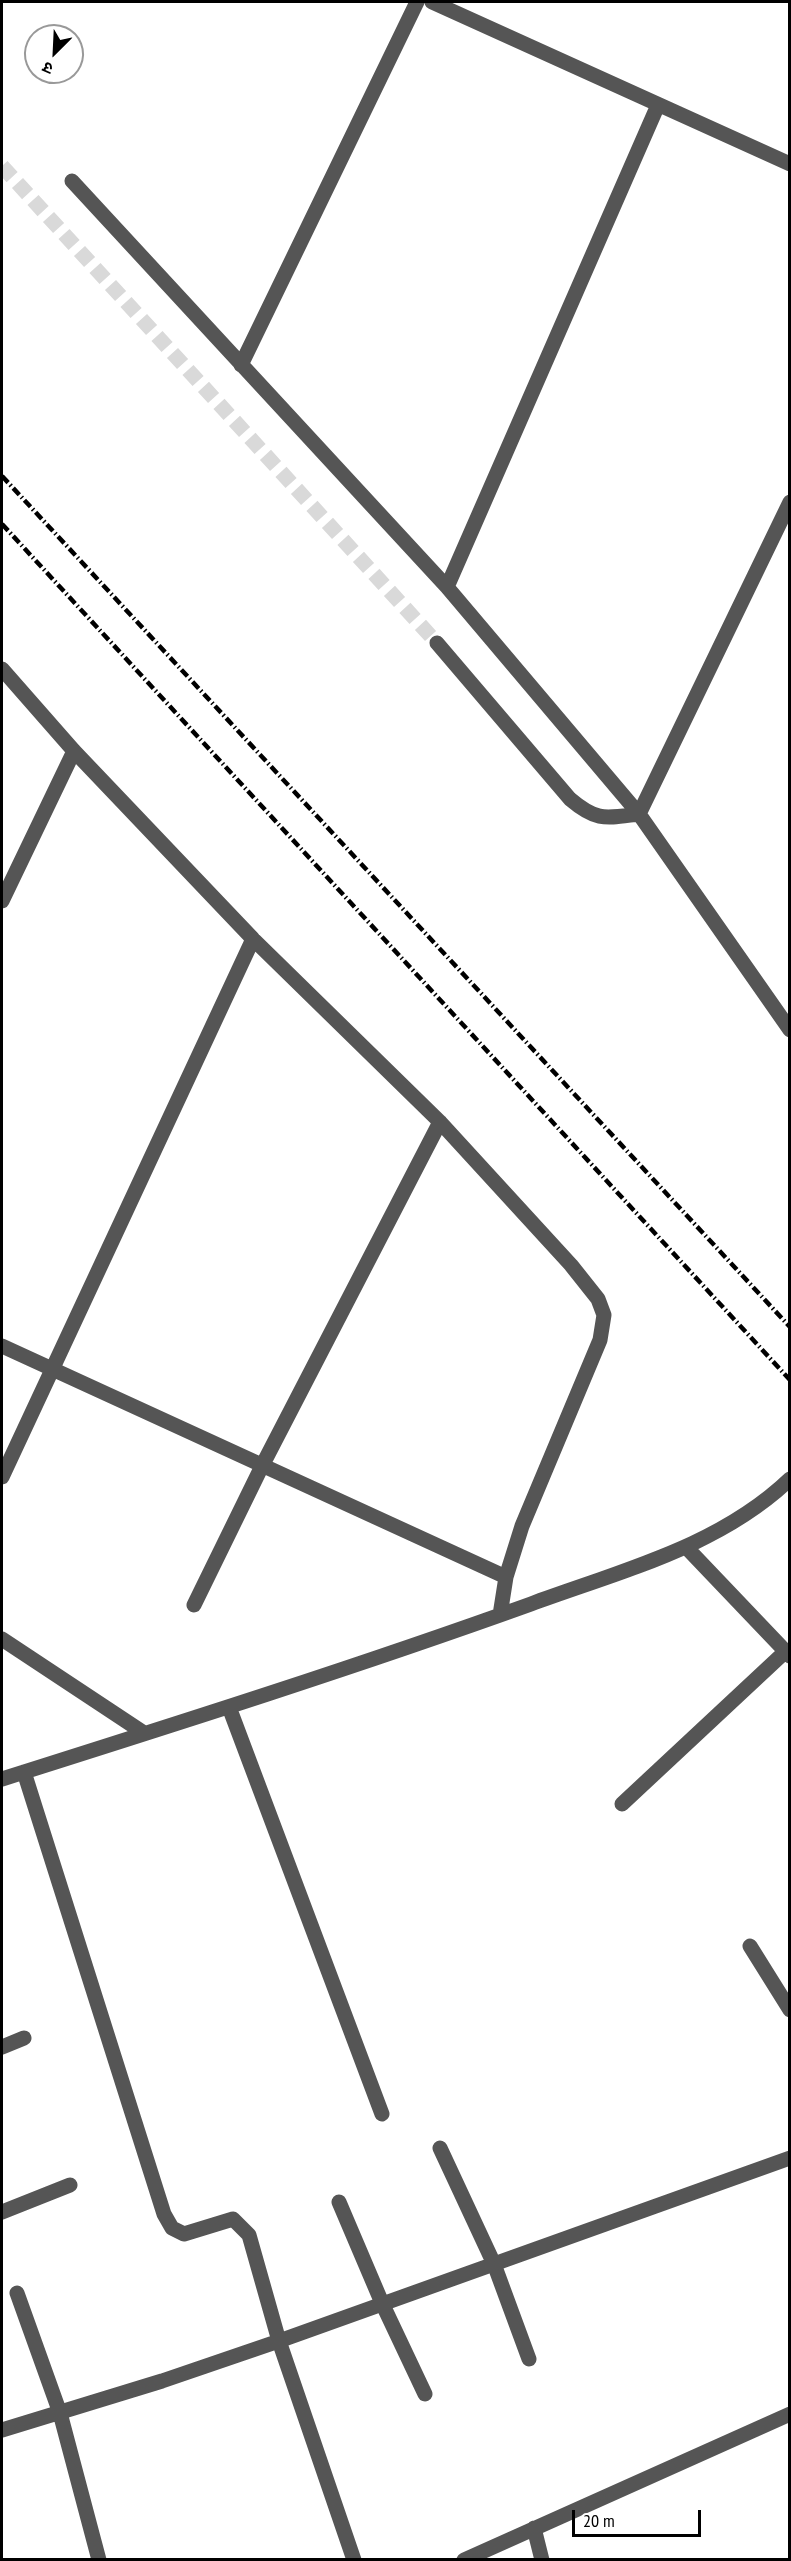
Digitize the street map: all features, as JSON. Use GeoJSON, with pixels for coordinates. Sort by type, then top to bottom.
{"type":"FeatureCollection","features":[{"type":"Feature","properties":{"kind":"street"},"geometry":{"type":"LineString","coordinates":[[241,365],[417,2]]}},
{"type":"Feature","properties":{"kind":"street"},"geometry":{"type":"LineString","coordinates":[[432,2],[789,164]]}},
{"type":"Feature","properties":{"kind":"street"},"geometry":{"type":"LineString","coordinates":[[447,587],[658,105]]}},
{"type":"Feature","properties":{"kind":"street"},"geometry":{"type":"LineString","coordinates":[[72,182],[447,587],[639,814],[789,1030]]}},
{"type":"Feature","properties":{"kind":"street"},"geometry":{"type":"LineString","coordinates":[[639,814],[789,502]]}},
{"type":"Feature","properties":{"kind":"street"},"geometry":{"type":"LineString","coordinates":[[436,643],[586,813],[604,818],[639,814]]}},
{"type":"Feature","properties":{"kind":"street"},"geometry":{"type":"LineString","coordinates":[[2,669],[74,751],[253,939],[440,1122],[571,1265],[598,1299],[603,1315],[600,1340],[522,1526],[506,1577],[501,1615]]}},
{"type":"Feature","properties":{"kind":"street"},"geometry":{"type":"LineString","coordinates":[[2,901],[74,751]]}},
{"type":"Feature","properties":{"kind":"street"},"geometry":{"type":"LineString","coordinates":[[2,1477],[253,939]]}},
{"type":"Feature","properties":{"kind":"street"},"geometry":{"type":"LineString","coordinates":[[194,1605],[262,1466],[440,1122]]}},
{"type":"Feature","properties":{"kind":"street"},"geometry":{"type":"LineString","coordinates":[[2,1347],[506,1577]]}},
{"type":"Feature","properties":{"kind":"street"},"geometry":{"type":"LineString","coordinates":[[2,1779],[229,1707],[501,1615],[686,1547],[735,1522],[773,1495],[789,1479]]}},
{"type":"Feature","properties":{"kind":"street"},"geometry":{"type":"LineString","coordinates":[[622,1804],[788,1654],[686,1547]]}},
{"type":"Feature","properties":{"kind":"street"},"geometry":{"type":"LineString","coordinates":[[2,1639],[144,1733]]}},
{"type":"Feature","properties":{"kind":"street"},"geometry":{"type":"LineString","coordinates":[[229,1707],[382,2114]]}},
{"type":"Feature","properties":{"kind":"street"},"geometry":{"type":"LineString","coordinates":[[24,1772],[164,2214],[172,2228],[184,2234],[233,2219],[249,2235],[279,2341],[354,2559]]}},
{"type":"Feature","properties":{"kind":"street"},"geometry":{"type":"LineString","coordinates":[[750,1946],[789,2010]]}},
{"type":"Feature","properties":{"kind":"street"},"geometry":{"type":"LineString","coordinates":[[2,2047],[24,2038]]}},
{"type":"Feature","properties":{"kind":"street"},"geometry":{"type":"LineString","coordinates":[[440,2148],[494,2264],[529,2359]]}},
{"type":"Feature","properties":{"kind":"street"},"geometry":{"type":"LineString","coordinates":[[2,2430],[279,2341],[789,2158]]}},
{"type":"Feature","properties":{"kind":"street"},"geometry":{"type":"LineString","coordinates":[[2,2212],[70,2185]]}},
{"type":"Feature","properties":{"kind":"street"},"geometry":{"type":"LineString","coordinates":[[339,2202],[382,2303],[425,2394]]}},
{"type":"Feature","properties":{"kind":"street"},"geometry":{"type":"LineString","coordinates":[[17,2292],[60,2413],[99,2559]]}},
{"type":"Feature","properties":{"kind":"street"},"geometry":{"type":"LineString","coordinates":[[464,2559],[789,2414]]}},
{"type":"Feature","properties":{"kind":"street"},"geometry":{"type":"LineString","coordinates":[[534,2528],[542,2559]]}},
{"type":"Feature","properties":{"kind":"tunnel"},"geometry":{"type":"LineString","coordinates":[[2,166],[437,643]]}},
{"type":"Feature","properties":{"kind":"railway"},"geometry":{"type":"LineString","coordinates":[[2,476],[790,1327]]}},
{"type":"Feature","properties":{"kind":"railway"},"geometry":{"type":"LineString","coordinates":[[2,524],[790,1380]]}}]}
